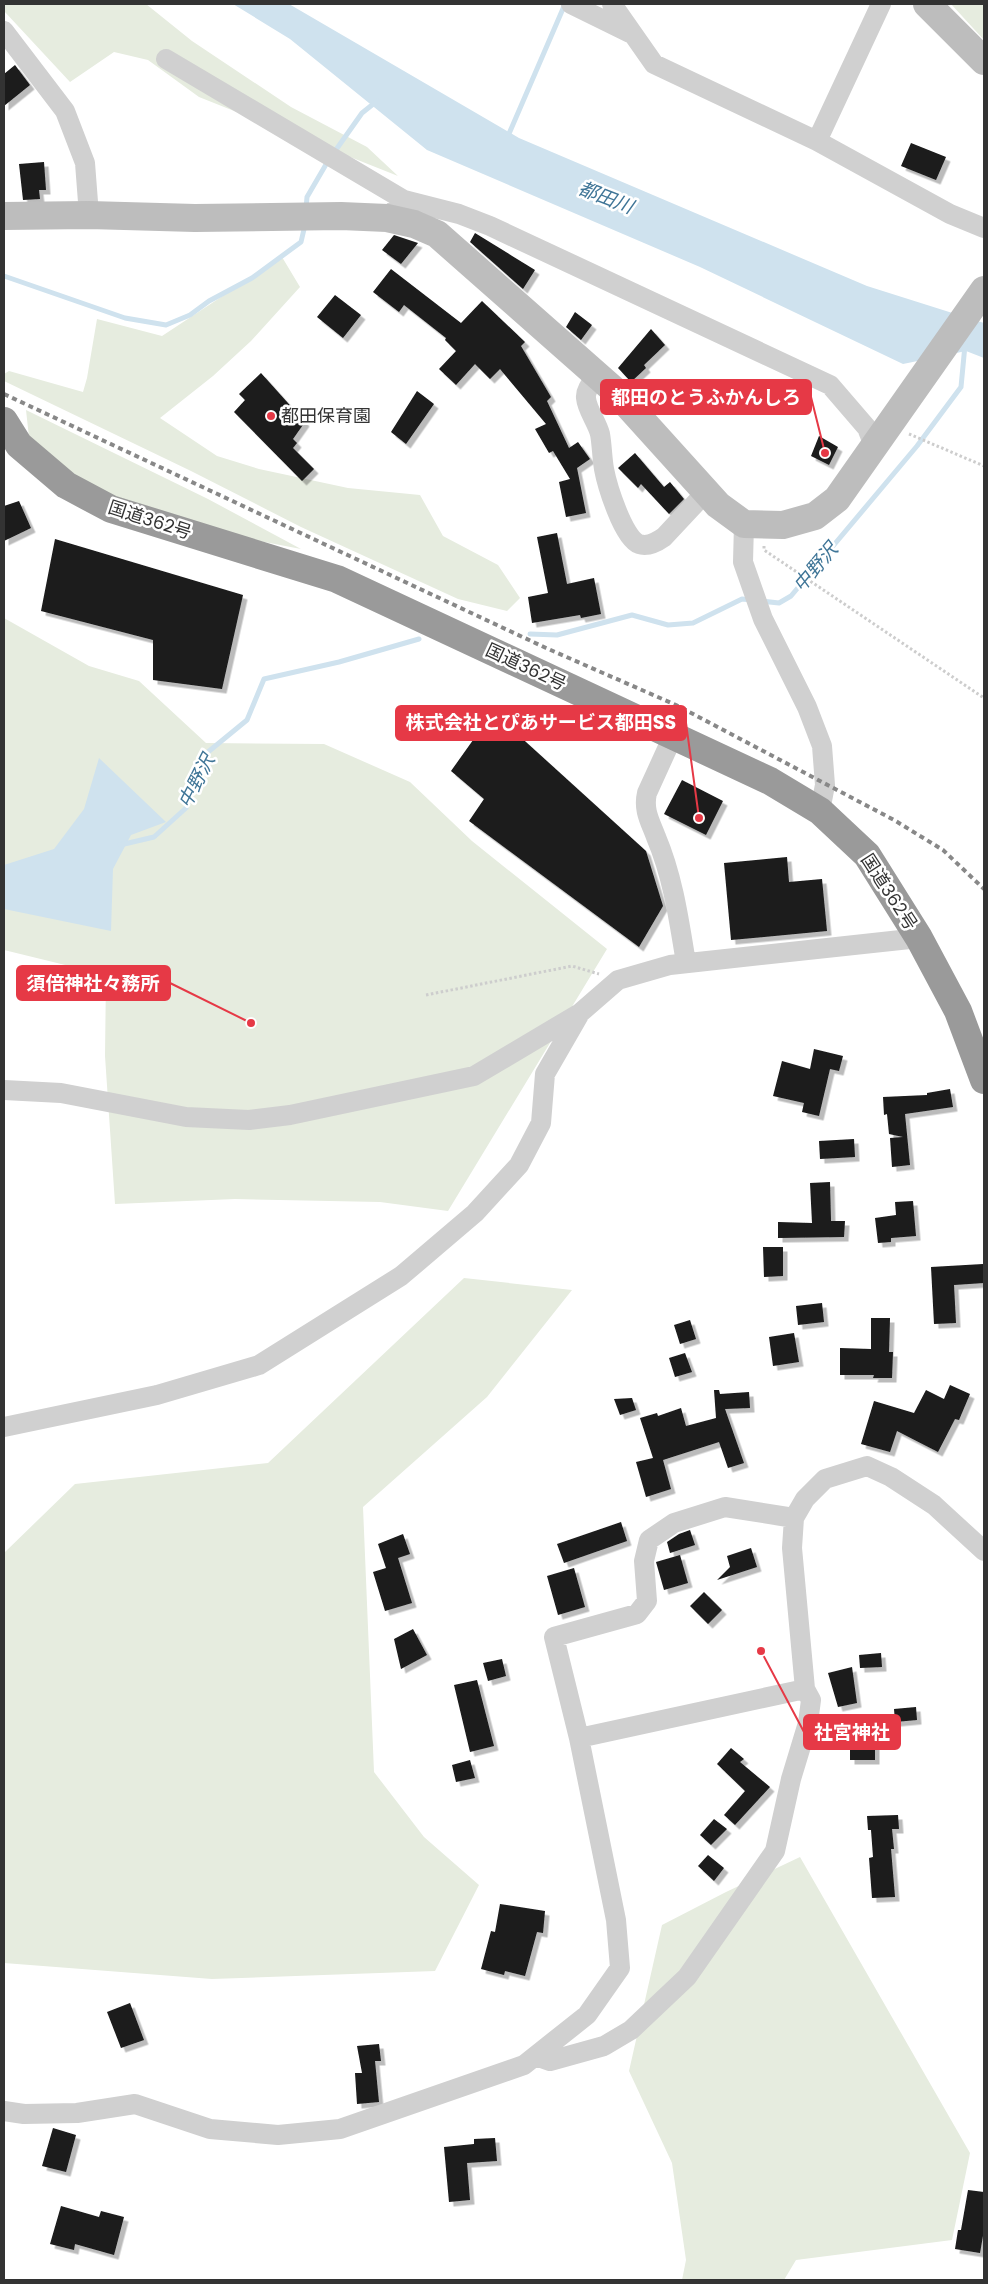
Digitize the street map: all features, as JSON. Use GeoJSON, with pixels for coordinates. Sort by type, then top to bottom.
{"type":"FeatureCollection","features":[{"type":"Feature","properties":{"kind":"highway","name":"国道362号"},"geometry":{"type":"LineString","coordinates":[[4,421],[19,445],[66,485],[112,509],[337,579],[770,781],[820,811],[867,855],[919,938],[958,1011],[984,1080]]}},
{"type":"Feature","properties":{"kind":"street"},"geometry":{"type":"LineString","coordinates":[[574,4],[633,35]]}},
{"type":"Feature","properties":{"kind":"street"},"geometry":{"type":"LineString","coordinates":[[612,4],[654,64],[817,141],[950,214],[984,228]]}},
{"type":"Feature","properties":{"kind":"street"},"geometry":{"type":"LineString","coordinates":[[817,141],[881,4]]}},
{"type":"Feature","properties":{"kind":"street"},"geometry":{"type":"LineString","coordinates":[[927,4],[984,61]]}},
{"type":"Feature","properties":{"kind":"street"},"geometry":{"type":"LineString","coordinates":[[4,31],[65,111],[85,163],[89,215]]}},
{"type":"Feature","properties":{"kind":"street"},"geometry":{"type":"LineString","coordinates":[[166,59],[395,209],[414,224],[437,234],[616,391],[718,505],[754,525],[783,525],[815,516],[837,499],[984,290]]}},
{"type":"Feature","properties":{"kind":"street"},"geometry":{"type":"LineString","coordinates":[[4,216],[89,215],[195,218],[341,216],[395,209],[459,214],[490,226],[830,385],[867,428],[887,428]]}},
{"type":"Feature","properties":{"kind":"street"},"geometry":{"type":"LineString","coordinates":[[598,375],[588,388],[586,399],[597,423],[604,468],[614,505],[632,539],[638,544],[648,545],[664,537],[706,492]]}},
{"type":"Feature","properties":{"kind":"street"},"geometry":{"type":"LineString","coordinates":[[754,525],[743,562],[763,619],[807,707],[822,746],[826,785],[820,811]]}},
{"type":"Feature","properties":{"kind":"street"},"geometry":{"type":"LineString","coordinates":[[673,736],[646,793],[644,803],[646,815],[666,860],[673,886],[686,963]]}},
{"type":"Feature","properties":{"kind":"street"},"geometry":{"type":"LineString","coordinates":[[4,1090],[60,1093],[186,1117],[249,1120],[282,1116],[474,1076],[580,1013],[618,980],[670,965],[919,938]]}},
{"type":"Feature","properties":{"kind":"street"},"geometry":{"type":"LineString","coordinates":[[4,1427],[156,1395],[259,1365],[401,1276],[475,1213],[519,1165],[541,1124],[545,1074],[580,1013]]}},
{"type":"Feature","properties":{"kind":"street"},"geometry":{"type":"LineString","coordinates":[[536,2056],[550,2061],[604,2046],[631,2030],[687,1977],[775,1852],[791,1779],[808,1723],[811,1700],[806,1689],[792,1548],[794,1518],[805,1500],[825,1479],[866,1466],[891,1477],[934,1505],[984,1551]]}},
{"type":"Feature","properties":{"kind":"street"},"geometry":{"type":"LineString","coordinates":[[4,2111],[24,2114],[77,2113],[135,2104],[210,2129],[278,2135],[314,2132],[340,2129],[524,2065],[536,2056],[587,2015],[620,1968],[616,1920],[579,1738],[554,1636],[637,1614],[647,1601],[644,1561],[649,1540],[674,1523],[725,1507],[794,1518]]}},
{"type":"Feature","properties":{"kind":"street"},"geometry":{"type":"LineString","coordinates":[[579,1738],[806,1689]]}},
{"type":"Feature","properties":{"kind":"path"},"geometry":{"type":"LineString","coordinates":[[887,428],[984,466]]}},
{"type":"Feature","properties":{"kind":"path"},"geometry":{"type":"LineString","coordinates":[[754,525],[764,550],[984,698]]}},
{"type":"Feature","properties":{"kind":"path"},"geometry":{"type":"LineString","coordinates":[[426,995],[572,966],[618,980]]}},
{"type":"Feature","properties":{"kind":"shaded area"},"geometry":{"type":"Polygon","coordinates":[[[4,4],[146,4],[192,41],[291,107],[367,147],[398,176],[199,97],[148,60],[114,52],[70,82],[4,11],[4,4]]]}},
{"type":"Feature","properties":{"kind":"shaded area"},"geometry":{"type":"Polygon","coordinates":[[[951,4],[984,4],[984,40],[951,4]]]}},
{"type":"Feature","properties":{"kind":"shaded area"},"geometry":{"type":"Polygon","coordinates":[[[282,257],[300,287],[251,341],[213,376],[160,418],[217,456],[259,469],[348,488],[420,495],[443,536],[498,565],[520,598],[507,611],[458,599],[301,527],[191,471],[4,381],[4,374],[9,371],[83,392],[97,319],[162,336],[282,257]]]}},
{"type":"Feature","properties":{"kind":"shaded area"},"geometry":{"type":"Polygon","coordinates":[[[26,410],[208,499],[301,549],[228,535],[90,489],[29,437],[26,410]]]}},
{"type":"Feature","properties":{"kind":"shaded area"},"geometry":{"type":"Polygon","coordinates":[[[4,618],[89,666],[139,681],[206,743],[324,744],[410,782],[472,841],[607,949],[448,1211],[380,1202],[235,1199],[115,1204],[105,1056],[106,975],[4,950],[4,618]]]}},
{"type":"Feature","properties":{"kind":"shaded area"},"geometry":{"type":"Polygon","coordinates":[[[464,1278],[572,1290],[487,1397],[363,1507],[374,1772],[424,1837],[479,1885],[435,1971],[212,1979],[4,1963],[4,1553],[75,1484],[268,1463],[464,1278]]]}},
{"type":"Feature","properties":{"kind":"shaded area"},"geometry":{"type":"Polygon","coordinates":[[[800,1857],[970,2153],[952,2240],[796,2260],[784,2280],[682,2280],[686,2260],[672,2163],[629,2071],[662,1925],[800,1857]]]}},
{"type":"Feature","properties":{"kind":"water","name":"都田川"},"geometry":{"type":"Polygon","coordinates":[[[233,4],[289,4],[519,138],[867,286],[984,323],[984,358],[966,351],[903,364],[700,267],[427,150],[290,39],[233,4]]]}},
{"type":"Feature","properties":{"kind":"water"},"geometry":{"type":"Polygon","coordinates":[[[99,758],[166,822],[131,835],[113,869],[111,931],[4,909],[4,865],[54,849],[84,809],[99,758]]]}},
{"type":"Feature","properties":{"kind":"building"},"geometry":{"type":"Polygon","coordinates":[[[15,65],[30,85],[4,106],[4,74],[15,65]]]}},
{"type":"Feature","properties":{"kind":"building"},"geometry":{"type":"Polygon","coordinates":[[[911,143],[946,157],[936,180],[901,166],[911,143]]]}},
{"type":"Feature","properties":{"kind":"building"},"geometry":{"type":"Polygon","coordinates":[[[44,162],[46,190],[39,190],[40,199],[23,200],[19,164],[44,162]]]}},
{"type":"Feature","properties":{"kind":"building"},"geometry":{"type":"Polygon","coordinates":[[[475,233],[535,270],[523,289],[470,242],[475,233]]]}},
{"type":"Feature","properties":{"kind":"building"},"geometry":{"type":"Polygon","coordinates":[[[394,235],[418,243],[401,264],[382,250],[394,235]]]}},
{"type":"Feature","properties":{"kind":"building"},"geometry":{"type":"Polygon","coordinates":[[[391,269],[461,323],[482,301],[525,342],[521,346],[551,397],[547,401],[569,448],[578,442],[590,459],[577,468],[586,513],[566,517],[559,482],[570,479],[553,451],[549,453],[535,429],[546,424],[500,369],[490,379],[475,364],[456,385],[439,369],[456,351],[445,340],[446,338],[404,305],[399,312],[373,292],[391,269]]]}},
{"type":"Feature","properties":{"kind":"building"},"geometry":{"type":"Polygon","coordinates":[[[335,295],[361,315],[343,338],[317,317],[335,295]]]}},
{"type":"Feature","properties":{"kind":"building"},"geometry":{"type":"Polygon","coordinates":[[[575,312],[592,325],[581,340],[566,327],[575,312]]]}},
{"type":"Feature","properties":{"kind":"building"},"geometry":{"type":"Polygon","coordinates":[[[651,329],[665,345],[644,365],[646,368],[631,382],[618,368],[651,329]]]}},
{"type":"Feature","properties":{"kind":"building"},"geometry":{"type":"Polygon","coordinates":[[[261,373],[305,422],[293,439],[297,443],[293,448],[314,469],[302,481],[234,412],[245,400],[239,394],[261,373]]]}},
{"type":"Feature","properties":{"kind":"building"},"geometry":{"type":"Polygon","coordinates":[[[417,391],[434,404],[406,444],[391,432],[417,391]]]}},
{"type":"Feature","properties":{"kind":"building"},"geometry":{"type":"Polygon","coordinates":[[[819,436],[838,447],[829,465],[811,456],[819,436]]]}},
{"type":"Feature","properties":{"kind":"building"},"geometry":{"type":"Polygon","coordinates":[[[635,453],[664,487],[670,482],[684,499],[669,514],[641,484],[638,488],[618,468],[635,453]]]}},
{"type":"Feature","properties":{"kind":"building"},"geometry":{"type":"Polygon","coordinates":[[[19,501],[31,528],[4,541],[4,506],[19,501]]]}},
{"type":"Feature","properties":{"kind":"building"},"geometry":{"type":"Polygon","coordinates":[[[557,533],[567,584],[594,578],[601,614],[581,618],[580,615],[532,623],[528,597],[548,593],[537,537],[557,533]]]}},
{"type":"Feature","properties":{"kind":"building"},"geometry":{"type":"Polygon","coordinates":[[[55,539],[243,595],[222,689],[153,680],[153,640],[41,611],[55,539]]]}},
{"type":"Feature","properties":{"kind":"building"},"geometry":{"type":"Polygon","coordinates":[[[493,712],[646,851],[663,906],[639,947],[469,821],[484,799],[451,771],[493,712]]]}},
{"type":"Feature","properties":{"kind":"building"},"geometry":{"type":"Polygon","coordinates":[[[682,780],[723,801],[706,835],[664,814],[682,780]]]}},
{"type":"Feature","properties":{"kind":"building"},"geometry":{"type":"Polygon","coordinates":[[[787,857],[789,882],[822,879],[827,931],[731,940],[724,863],[787,857]]]}},
{"type":"Feature","properties":{"kind":"building"},"geometry":{"type":"Polygon","coordinates":[[[814,1049],[843,1056],[839,1071],[830,1069],[819,1116],[802,1112],[804,1103],[773,1096],[782,1061],[810,1069],[814,1049]]]}},
{"type":"Feature","properties":{"kind":"building"},"geometry":{"type":"Polygon","coordinates":[[[950,1089],[953,1107],[905,1114],[910,1165],[892,1167],[890,1138],[903,1137],[889,1134],[887,1114],[884,1115],[883,1097],[927,1095],[927,1093],[950,1089]]]}},
{"type":"Feature","properties":{"kind":"building"},"geometry":{"type":"Polygon","coordinates":[[[854,1139],[855,1157],[820,1159],[819,1141],[854,1139]]]}},
{"type":"Feature","properties":{"kind":"building"},"geometry":{"type":"Polygon","coordinates":[[[830,1182],[831,1221],[845,1221],[844,1237],[778,1238],[778,1222],[812,1223],[810,1183],[830,1182]]]}},
{"type":"Feature","properties":{"kind":"building"},"geometry":{"type":"Polygon","coordinates":[[[913,1201],[916,1236],[891,1238],[891,1242],[878,1243],[875,1218],[896,1215],[895,1202],[913,1201]]]}},
{"type":"Feature","properties":{"kind":"building"},"geometry":{"type":"Polygon","coordinates":[[[763,1247],[783,1247],[783,1276],[764,1277],[763,1247]]]}},
{"type":"Feature","properties":{"kind":"building"},"geometry":{"type":"Polygon","coordinates":[[[983,1264],[984,1283],[954,1285],[956,1323],[934,1324],[931,1267],[983,1264]]]}},
{"type":"Feature","properties":{"kind":"building"},"geometry":{"type":"Polygon","coordinates":[[[822,1303],[824,1322],[798,1325],[796,1306],[822,1303]]]}},
{"type":"Feature","properties":{"kind":"building"},"geometry":{"type":"Polygon","coordinates":[[[871,1318],[890,1318],[889,1352],[893,1352],[892,1378],[873,1378],[874,1375],[840,1375],[840,1348],[871,1349],[871,1318]]]}},
{"type":"Feature","properties":{"kind":"building"},"geometry":{"type":"Polygon","coordinates":[[[690,1320],[696,1339],[680,1344],[674,1325],[690,1320]]]}},
{"type":"Feature","properties":{"kind":"building"},"geometry":{"type":"Polygon","coordinates":[[[794,1333],[799,1362],[773,1366],[769,1337],[794,1333]]]}},
{"type":"Feature","properties":{"kind":"building"},"geometry":{"type":"Polygon","coordinates":[[[685,1353],[692,1372],[675,1377],[669,1358],[685,1353]]]}},
{"type":"Feature","properties":{"kind":"building"},"geometry":{"type":"Polygon","coordinates":[[[950,1385],[970,1394],[959,1420],[955,1419],[938,1452],[897,1431],[890,1452],[861,1444],[874,1401],[914,1413],[926,1390],[944,1399],[950,1385]]]}},
{"type":"Feature","properties":{"kind":"building"},"geometry":{"type":"Polygon","coordinates":[[[714,1390],[719,1390],[720,1394],[749,1392],[750,1408],[725,1409],[744,1463],[728,1468],[719,1442],[663,1460],[671,1489],[646,1497],[636,1462],[653,1458],[640,1418],[657,1413],[658,1416],[681,1408],[686,1426],[716,1418],[714,1390]]]}},
{"type":"Feature","properties":{"kind":"building"},"geometry":{"type":"Polygon","coordinates":[[[632,1398],[636,1410],[620,1415],[614,1399],[632,1398]]]}},
{"type":"Feature","properties":{"kind":"building"},"geometry":{"type":"Polygon","coordinates":[[[621,1522],[627,1541],[564,1563],[557,1544],[621,1522]]]}},
{"type":"Feature","properties":{"kind":"building"},"geometry":{"type":"Polygon","coordinates":[[[690,1530],[695,1545],[670,1553],[667,1542],[679,1534],[690,1530]]]}},
{"type":"Feature","properties":{"kind":"building"},"geometry":{"type":"Polygon","coordinates":[[[403,1534],[410,1554],[398,1558],[412,1603],[385,1611],[373,1572],[386,1568],[378,1544],[403,1534]]]}},
{"type":"Feature","properties":{"kind":"building"},"geometry":{"type":"Polygon","coordinates":[[[751,1548],[757,1567],[717,1580],[730,1567],[727,1556],[751,1548]]]}},
{"type":"Feature","properties":{"kind":"building"},"geometry":{"type":"Polygon","coordinates":[[[680,1555],[688,1583],[664,1590],[656,1562],[680,1555]]]}},
{"type":"Feature","properties":{"kind":"building"},"geometry":{"type":"Polygon","coordinates":[[[574,1568],[585,1607],[558,1615],[547,1576],[574,1568]]]}},
{"type":"Feature","properties":{"kind":"building"},"geometry":{"type":"Polygon","coordinates":[[[704,1592],[722,1610],[708,1624],[690,1606],[704,1592]]]}},
{"type":"Feature","properties":{"kind":"building"},"geometry":{"type":"Polygon","coordinates":[[[413,1629],[427,1655],[401,1669],[394,1639],[413,1629]]]}},
{"type":"Feature","properties":{"kind":"building"},"geometry":{"type":"Polygon","coordinates":[[[881,1653],[882,1667],[860,1668],[859,1655],[881,1653]]]}},
{"type":"Feature","properties":{"kind":"building"},"geometry":{"type":"Polygon","coordinates":[[[502,1659],[506,1676],[488,1681],[483,1663],[502,1659]]]}},
{"type":"Feature","properties":{"kind":"building"},"geometry":{"type":"Polygon","coordinates":[[[852,1667],[857,1703],[838,1707],[828,1673],[852,1667]]]}},
{"type":"Feature","properties":{"kind":"building"},"geometry":{"type":"Polygon","coordinates":[[[477,1680],[494,1746],[470,1752],[454,1685],[477,1680]]]}},
{"type":"Feature","properties":{"kind":"building"},"geometry":{"type":"Polygon","coordinates":[[[916,1707],[917,1720],[895,1722],[894,1709],[916,1707]]]}},
{"type":"Feature","properties":{"kind":"building"},"geometry":{"type":"Polygon","coordinates":[[[875,1714],[875,1760],[850,1760],[850,1716],[875,1714]]]}},
{"type":"Feature","properties":{"kind":"building"},"geometry":{"type":"Polygon","coordinates":[[[731,1748],[744,1759],[740,1762],[770,1787],[735,1825],[724,1815],[745,1791],[717,1764],[731,1748]]]}},
{"type":"Feature","properties":{"kind":"building"},"geometry":{"type":"Polygon","coordinates":[[[470,1760],[475,1778],[456,1782],[452,1765],[470,1760]]]}},
{"type":"Feature","properties":{"kind":"building"},"geometry":{"type":"Polygon","coordinates":[[[898,1815],[899,1829],[892,1829],[894,1849],[891,1849],[895,1897],[872,1898],[869,1858],[873,1857],[871,1830],[868,1830],[867,1816],[898,1815]]]}},
{"type":"Feature","properties":{"kind":"building"},"geometry":{"type":"Polygon","coordinates":[[[714,1819],[727,1829],[711,1845],[700,1835],[714,1819]]]}},
{"type":"Feature","properties":{"kind":"building"},"geometry":{"type":"Polygon","coordinates":[[[708,1855],[724,1868],[714,1881],[698,1866],[708,1855]]]}},
{"type":"Feature","properties":{"kind":"building"},"geometry":{"type":"Polygon","coordinates":[[[500,1904],[545,1911],[543,1933],[537,1932],[525,1976],[505,1971],[504,1975],[481,1969],[491,1931],[495,1932],[500,1904]]]}},
{"type":"Feature","properties":{"kind":"building"},"geometry":{"type":"Polygon","coordinates":[[[130,2003],[144,2040],[121,2048],[107,2012],[130,2003]]]}},
{"type":"Feature","properties":{"kind":"building"},"geometry":{"type":"Polygon","coordinates":[[[379,2044],[381,2061],[375,2061],[379,2102],[357,2104],[355,2073],[362,2073],[357,2046],[379,2044]]]}},
{"type":"Feature","properties":{"kind":"building"},"geometry":{"type":"Polygon","coordinates":[[[53,2128],[76,2135],[66,2172],[42,2166],[53,2128]]]}},
{"type":"Feature","properties":{"kind":"building"},"geometry":{"type":"Polygon","coordinates":[[[495,2138],[497,2161],[467,2163],[470,2200],[449,2202],[444,2147],[474,2144],[474,2139],[495,2138]]]}},
{"type":"Feature","properties":{"kind":"building"},"geometry":{"type":"Polygon","coordinates":[[[968,2190],[984,2192],[984,2230],[980,2253],[955,2249],[958,2230],[961,2230],[968,2190]]]}},
{"type":"Feature","properties":{"kind":"building"},"geometry":{"type":"Polygon","coordinates":[[[61,2206],[99,2217],[101,2211],[124,2217],[114,2255],[75,2244],[74,2250],[50,2244],[61,2206]]]}},
{"type":"Feature","properties":{"kind":"waterway"},"geometry":{"type":"LineString","coordinates":[[508,136],[565,4]]}},
{"type":"Feature","properties":{"kind":"waterway"},"geometry":{"type":"LineString","coordinates":[[333,154],[362,113],[377,101]]}},
{"type":"Feature","properties":{"kind":"waterway"},"geometry":{"type":"LineString","coordinates":[[306,209],[307,197],[328,161]]}},
{"type":"Feature","properties":{"kind":"waterway"},"geometry":{"type":"LineString","coordinates":[[4,276],[125,318],[166,325],[190,315],[209,301],[252,278],[301,242],[305,225]]}},
{"type":"Feature","properties":{"kind":"waterway","name":"中野沢"},"geometry":{"type":"LineString","coordinates":[[761,601],[779,603],[791,596],[917,446],[961,387],[965,345]]}},
{"type":"Feature","properties":{"kind":"waterway","name":"中野沢"},"geometry":{"type":"LineString","coordinates":[[530,634],[557,635],[632,615],[668,625],[693,623],[742,599],[752,600]]}},
{"type":"Feature","properties":{"kind":"waterway","name":"中野沢"},"geometry":{"type":"LineString","coordinates":[[120,845],[154,837],[186,808],[208,752],[247,720],[264,679],[339,662],[419,639]]}},
{"type":"Feature","properties":{"kind":"railway"},"geometry":{"type":"LineString","coordinates":[[4,394],[546,648],[676,705],[894,820],[943,850],[984,889]]}},
{"type":"Feature","properties":{"kind":"place","name":"都田保育園"},"geometry":{"type":"Point","coordinates":[271,416]}},
{"type":"Feature","properties":{"kind":"place","name":"都田のとうふかんしろ"},"geometry":{"type":"Point","coordinates":[825,453]}},
{"type":"Feature","properties":{"kind":"place","name":"株式会社とぴあサービス都田SS"},"geometry":{"type":"Point","coordinates":[699,818]}},
{"type":"Feature","properties":{"kind":"place","name":"須倍神社々務所"},"geometry":{"type":"Point","coordinates":[251,1023]}},
{"type":"Feature","properties":{"kind":"place","name":"社宮神社"},"geometry":{"type":"Point","coordinates":[761,1651]}}]}
